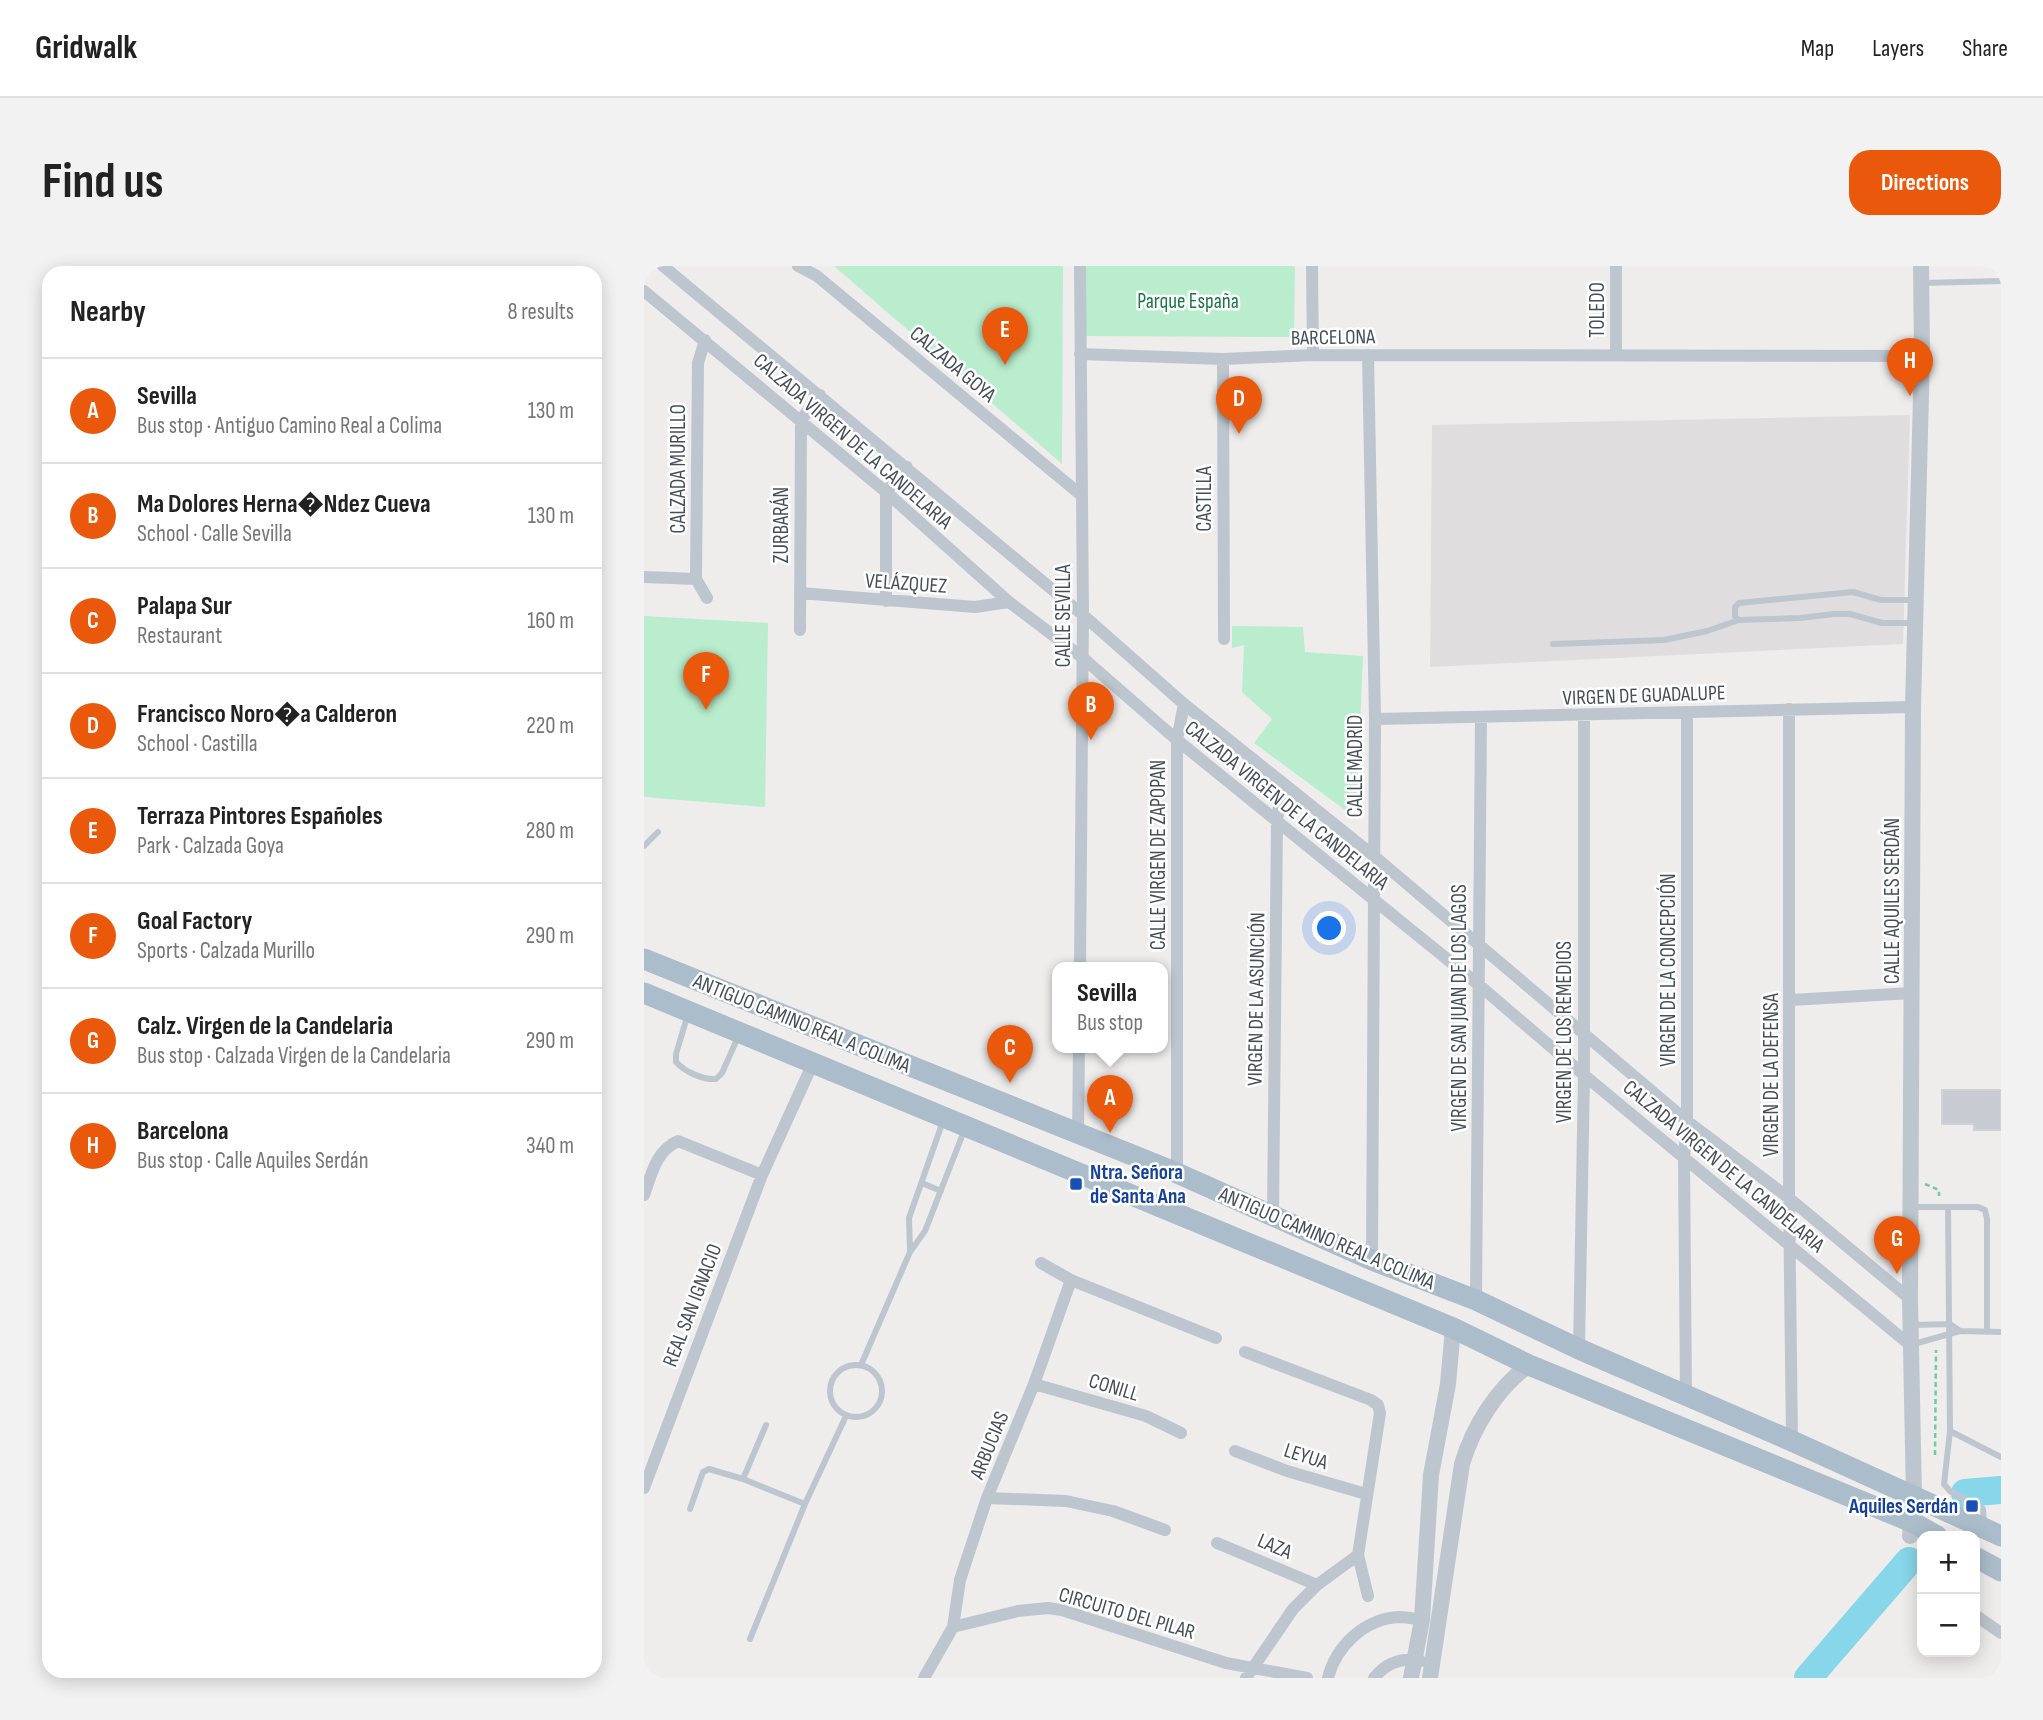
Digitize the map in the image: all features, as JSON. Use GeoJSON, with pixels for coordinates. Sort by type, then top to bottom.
{"type":"FeatureCollection","features":[{"type":"Feature","properties":{"kind":"main road","name":"ANTIGUO CAMINO REAL A COLIMA"},"geometry":{"type":"LineString","coordinates":[[644,959],[1177,1173],[1372,1260],[1476,1300],[1579,1349],[1792,1441],[1992,1532]]}},
{"type":"Feature","properties":{"kind":"main road","name":"ANTIGUO CAMINO REAL A COLIMA"},"geometry":{"type":"LineString","coordinates":[[644,993],[1453,1328],[1529,1365],[1742,1452],[1915,1534]]}},
{"type":"Feature","properties":{"kind":"main road"},"geometry":{"type":"LineString","coordinates":[[1980,1560],[1999,1570]]}},
{"type":"Feature","properties":{"kind":"main road"},"geometry":{"type":"LineString","coordinates":[[1980,1565],[1999,1570]]}},
{"type":"Feature","properties":{"kind":"street","name":"CALZADA VIRGEN DE LA CANDELARIA"},"geometry":{"type":"LineString","coordinates":[[663,266],[1083,615],[1184,704],[1374,856],[1687,1121],[1789,1198],[1910,1298]]}},
{"type":"Feature","properties":{"kind":"street","name":"CALZADA GOYA"},"geometry":{"type":"LineString","coordinates":[[798,266],[817,276],[1081,495]]}},
{"type":"Feature","properties":{"kind":"street","name":"CALLE SEVILLA"},"geometry":{"type":"LineString","coordinates":[[1080,266],[1083,615],[1080,962]]}},
{"type":"Feature","properties":{"kind":"street"},"geometry":{"type":"LineString","coordinates":[[1312,266],[1313,355]]}},
{"type":"Feature","properties":{"kind":"street","name":"TOLEDO"},"geometry":{"type":"LineString","coordinates":[[1616,266],[1616,354]]}},
{"type":"Feature","properties":{"kind":"street","name":"CALLE AQUILES SERDÁN"},"geometry":{"type":"LineString","coordinates":[[1915,1534],[1910,1298],[1913,707],[1922,356],[1920,266]]}},
{"type":"Feature","properties":{"kind":"street","name":"CALZADA VIRGEN DE LA CANDELARIA"},"geometry":{"type":"LineString","coordinates":[[644,290],[887,492],[1009,602],[1083,658],[1177,740],[1479,985],[1910,1345]]}},
{"type":"Feature","properties":{"kind":"street","name":"CALZADA MURILLO"},"geometry":{"type":"LineString","coordinates":[[696,579],[698,363],[705,340]]}},
{"type":"Feature","properties":{"kind":"street","name":"BARCELONA"},"geometry":{"type":"LineString","coordinates":[[1080,354],[1223,359],[1313,355],[1922,356]]}},
{"type":"Feature","properties":{"kind":"street","name":"CALLE MADRID"},"geometry":{"type":"LineString","coordinates":[[1368,355],[1375,719],[1372,1260]]}},
{"type":"Feature","properties":{"kind":"street","name":"CASTILLA"},"geometry":{"type":"LineString","coordinates":[[1223,359],[1224,639]]}},
{"type":"Feature","properties":{"kind":"street"},"geometry":{"type":"LineString","coordinates":[[801,420],[820,395]]}},
{"type":"Feature","properties":{"kind":"street","name":"ZURBARÁN"},"geometry":{"type":"LineString","coordinates":[[800,630],[801,420]]}},
{"type":"Feature","properties":{"kind":"street"},"geometry":{"type":"LineString","coordinates":[[886,601],[887,492],[906,467]]}},
{"type":"Feature","properties":{"kind":"street"},"geometry":{"type":"LineString","coordinates":[[644,576],[696,579],[707,598]]}},
{"type":"Feature","properties":{"kind":"street","name":"VELÁZQUEZ"},"geometry":{"type":"LineString","coordinates":[[800,593],[975,607],[1009,602]]}},
{"type":"Feature","properties":{"kind":"street","name":"CALLE VIRGEN DE ZAPOPAN"},"geometry":{"type":"LineString","coordinates":[[1177,1173],[1177,740],[1184,704]]}},
{"type":"Feature","properties":{"kind":"street","name":"VIRGEN DE GUADALUPE"},"geometry":{"type":"LineString","coordinates":[[1375,719],[1913,707]]}},
{"type":"Feature","properties":{"kind":"street","name":"VIRGEN DE LA DEFENSA"},"geometry":{"type":"LineString","coordinates":[[1789,709],[1789,1245],[1792,1441]]}},
{"type":"Feature","properties":{"kind":"street","name":"VIRGEN DE LA CONCEPCIÓN"},"geometry":{"type":"LineString","coordinates":[[1686,1395],[1684,1158],[1687,1121],[1687,713]]}},
{"type":"Feature","properties":{"kind":"street","name":"VIRGEN DE LOS REMEDIOS"},"geometry":{"type":"LineString","coordinates":[[1579,1349],[1584,1075],[1584,716]]}},
{"type":"Feature","properties":{"kind":"street","name":"VIRGEN DE SAN JUAN DE LOS LAGOS"},"geometry":{"type":"LineString","coordinates":[[1476,1300],[1480,717]]}},
{"type":"Feature","properties":{"kind":"street","name":"VIRGEN DE LA ASUNCIÓN"},"geometry":{"type":"LineString","coordinates":[[1273,1215],[1276,821],[1282,783]]}},
{"type":"Feature","properties":{"kind":"street"},"geometry":{"type":"LineString","coordinates":[[1791,1000],[1912,993]]}},
{"type":"Feature","properties":{"kind":"street"},"geometry":{"type":"LineString","coordinates":[[1078,1135],[1079,1053]]}},
{"type":"Feature","properties":{"kind":"street","name":"REAL SAN IGNACIO"},"geometry":{"type":"LineString","coordinates":[[644,1489],[762,1175],[813,1063]]}},
{"type":"Feature","properties":{"kind":"street"},"geometry":{"type":"LineString","coordinates":[[644,1195],[657,1160],[665,1147],[678,1141],[762,1175]]}},
{"type":"Feature","properties":{"kind":"street"},"geometry":{"type":"LineString","coordinates":[[1041,1263],[1071,1280],[1216,1338]]}},
{"type":"Feature","properties":{"kind":"street","name":"ARBUCIAS"},"geometry":{"type":"LineString","coordinates":[[953,1627],[960,1580],[988,1498],[1034,1384],[1071,1280]]}},
{"type":"Feature","properties":{"kind":"street"},"geometry":{"type":"LineString","coordinates":[[1411,1678],[1422,1620],[1431,1475],[1448,1384],[1453,1328]]}},
{"type":"Feature","properties":{"kind":"street"},"geometry":{"type":"LineString","coordinates":[[1245,1352],[1378,1405],[1380,1413],[1358,1555],[1368,1596]]}},
{"type":"Feature","properties":{"kind":"street"},"geometry":{"type":"LineString","coordinates":[[1374,1678],[1387,1665],[1414,1659],[1431,1671],[1462,1464],[1467,1449],[1501,1390],[1529,1365]]}},
{"type":"Feature","properties":{"kind":"street","name":"CONILL"},"geometry":{"type":"LineString","coordinates":[[1034,1384],[1146,1416],[1181,1433]]}},
{"type":"Feature","properties":{"kind":"street","name":"LEYUA"},"geometry":{"type":"LineString","coordinates":[[1235,1451],[1287,1471],[1366,1494]]}},
{"type":"Feature","properties":{"kind":"street"},"geometry":{"type":"LineString","coordinates":[[988,1498],[1066,1501],[1113,1511],[1166,1530]]}},
{"type":"Feature","properties":{"kind":"street"},"geometry":{"type":"LineString","coordinates":[[1427,1534],[1452,1537]]}},
{"type":"Feature","properties":{"kind":"street","name":"LAZA"},"geometry":{"type":"LineString","coordinates":[[1217,1543],[1317,1585]]}},
{"type":"Feature","properties":{"kind":"street"},"geometry":{"type":"LineString","coordinates":[[1249,1673],[1293,1609],[1317,1585],[1358,1555]]}},
{"type":"Feature","properties":{"kind":"street","name":"CIRCUITO DEL PILAR"},"geometry":{"type":"LineString","coordinates":[[953,1627],[1018,1611],[1055,1609],[1077,1613],[1249,1673],[1307,1678]]}},
{"type":"Feature","properties":{"kind":"street"},"geometry":{"type":"LineString","coordinates":[[1328,1678],[1338,1653],[1348,1640],[1364,1629],[1399,1617],[1422,1620]]}},
{"type":"Feature","properties":{"kind":"street"},"geometry":{"type":"LineString","coordinates":[[1980,1618],[2001,1633]]}},
{"type":"Feature","properties":{"kind":"street"},"geometry":{"type":"LineString","coordinates":[[924,1678],[953,1627]]}},
{"type":"Feature","properties":{"kind":"lane"},"geometry":{"type":"LineString","coordinates":[[1921,283],[2001,281]]}},
{"type":"Feature","properties":{"kind":"lane"},"geometry":{"type":"LineString","coordinates":[[1739,620],[1735,617],[1735,607],[1739,603],[1853,592],[1881,600],[1917,600]]}},
{"type":"Feature","properties":{"kind":"lane"},"geometry":{"type":"LineString","coordinates":[[1553,644],[1664,640],[1707,631],[1739,620],[1850,614],[1882,623],[1916,623]]}},
{"type":"Feature","properties":{"kind":"lane"},"geometry":{"type":"LineString","coordinates":[[644,846],[658,832]]}},
{"type":"Feature","properties":{"kind":"lane"},"geometry":{"type":"LineString","coordinates":[[689,1012],[676,1062],[682,1068],[707,1079],[719,1077],[740,1033]]}},
{"type":"Feature","properties":{"kind":"lane"},"geometry":{"type":"LineString","coordinates":[[910,1252],[909,1218],[945,1116]]}},
{"type":"Feature","properties":{"kind":"lane"},"geometry":{"type":"LineString","coordinates":[[861,1366],[910,1252],[925,1231],[966,1125]]}},
{"type":"Feature","properties":{"kind":"lane"},"geometry":{"type":"LineString","coordinates":[[922,1183],[941,1191]]}},
{"type":"Feature","properties":{"kind":"lane"},"geometry":{"type":"LineString","coordinates":[[1911,1207],[1978,1206],[1985,1210],[1987,1332]]}},
{"type":"Feature","properties":{"kind":"lane"},"geometry":{"type":"LineString","coordinates":[[1948,1207],[1950,1431],[1944,1486],[1983,1509],[1992,1532]]}},
{"type":"Feature","properties":{"kind":"lane"},"geometry":{"type":"LineString","coordinates":[[1910,1325],[1950,1324],[1960,1331]]}},
{"type":"Feature","properties":{"kind":"lane"},"geometry":{"type":"LineString","coordinates":[[1910,1345],[1960,1331],[2001,1332]]}},
{"type":"Feature","properties":{"kind":"lane"},"geometry":{"type":"LineString","coordinates":[[861,1366],[874,1372],[878,1378],[881,1399],[878,1406],[867,1415],[860,1418],[846,1416],[832,1403],[831,1384],[842,1368],[861,1366]]}},
{"type":"Feature","properties":{"kind":"lane"},"geometry":{"type":"LineString","coordinates":[[750,1639],[805,1503],[846,1416]]}},
{"type":"Feature","properties":{"kind":"lane"},"geometry":{"type":"LineString","coordinates":[[743,1479],[766,1425]]}},
{"type":"Feature","properties":{"kind":"lane"},"geometry":{"type":"LineString","coordinates":[[1950,1431],[2000,1455]]}},
{"type":"Feature","properties":{"kind":"lane"},"geometry":{"type":"LineString","coordinates":[[690,1509],[706,1469],[743,1479],[805,1503]]}},
{"type":"Feature","properties":{"kind":"shaded area"},"geometry":{"type":"Polygon","coordinates":[[[1910,415],[1903,644],[1430,667],[1432,425],[1910,415]]]}},
{"type":"Feature","properties":{"kind":"green space"},"geometry":{"type":"Polygon","coordinates":[[[834,266],[1063,266],[1062,464],[834,266]]]}},
{"type":"Feature","properties":{"kind":"green space","name":"Parque España"},"geometry":{"type":"Polygon","coordinates":[[[1080,266],[1295,266],[1294,337],[1081,336],[1080,266]]]}},
{"type":"Feature","properties":{"kind":"green space"},"geometry":{"type":"Polygon","coordinates":[[[644,616],[768,623],[765,807],[644,797],[644,616]]]}},
{"type":"Feature","properties":{"kind":"green space"},"geometry":{"type":"Polygon","coordinates":[[[1232,626],[1303,627],[1305,652],[1363,656],[1356,818],[1254,743],[1272,719],[1242,692],[1244,645],[1232,648],[1232,626]]]}},
{"type":"Feature","properties":{"kind":"building"},"geometry":{"type":"Polygon","coordinates":[[[1942,1090],[2001,1090],[2001,1130],[1974,1130],[1974,1124],[1942,1124],[1942,1090]]]}},
{"type":"Feature","properties":{"kind":"waterway"},"geometry":{"type":"LineString","coordinates":[[1965,1493],[2001,1490]]}},
{"type":"Feature","properties":{"kind":"waterway"},"geometry":{"type":"LineString","coordinates":[[1808,1678],[1909,1561]]}},
{"type":"Feature","properties":{"kind":"place","name":"Terraza Pintores Españoles"},"geometry":{"type":"Point","coordinates":[1005,365]}},
{"type":"Feature","properties":{"kind":"place","name":"Barcelona"},"geometry":{"type":"Point","coordinates":[1910,396]}},
{"type":"Feature","properties":{"kind":"place","name":"Francisco Noro�a Calderon"},"geometry":{"type":"Point","coordinates":[1239,434]}},
{"type":"Feature","properties":{"kind":"place","name":"Goal Factory"},"geometry":{"type":"Point","coordinates":[706,710]}},
{"type":"Feature","properties":{"kind":"place","name":"Ma Dolores Herna�Ndez Cueva"},"geometry":{"type":"Point","coordinates":[1091,740]}},
{"type":"Feature","properties":{"kind":"place","name":"Palapa Sur"},"geometry":{"type":"Point","coordinates":[1010,1083]}},
{"type":"Feature","properties":{"kind":"place","name":"Sevilla"},"geometry":{"type":"Point","coordinates":[1110,1133]}},
{"type":"Feature","properties":{"kind":"place","name":"Ntra. Señora de Santa Ana"},"geometry":{"type":"Point","coordinates":[1076,1184]}},
{"type":"Feature","properties":{"kind":"place","name":"Calz. Virgen de la Candelaria"},"geometry":{"type":"Point","coordinates":[1897,1274]}},
{"type":"Feature","properties":{"kind":"place","name":"Aquiles Serdán"},"geometry":{"type":"Point","coordinates":[1972,1506]}}]}
